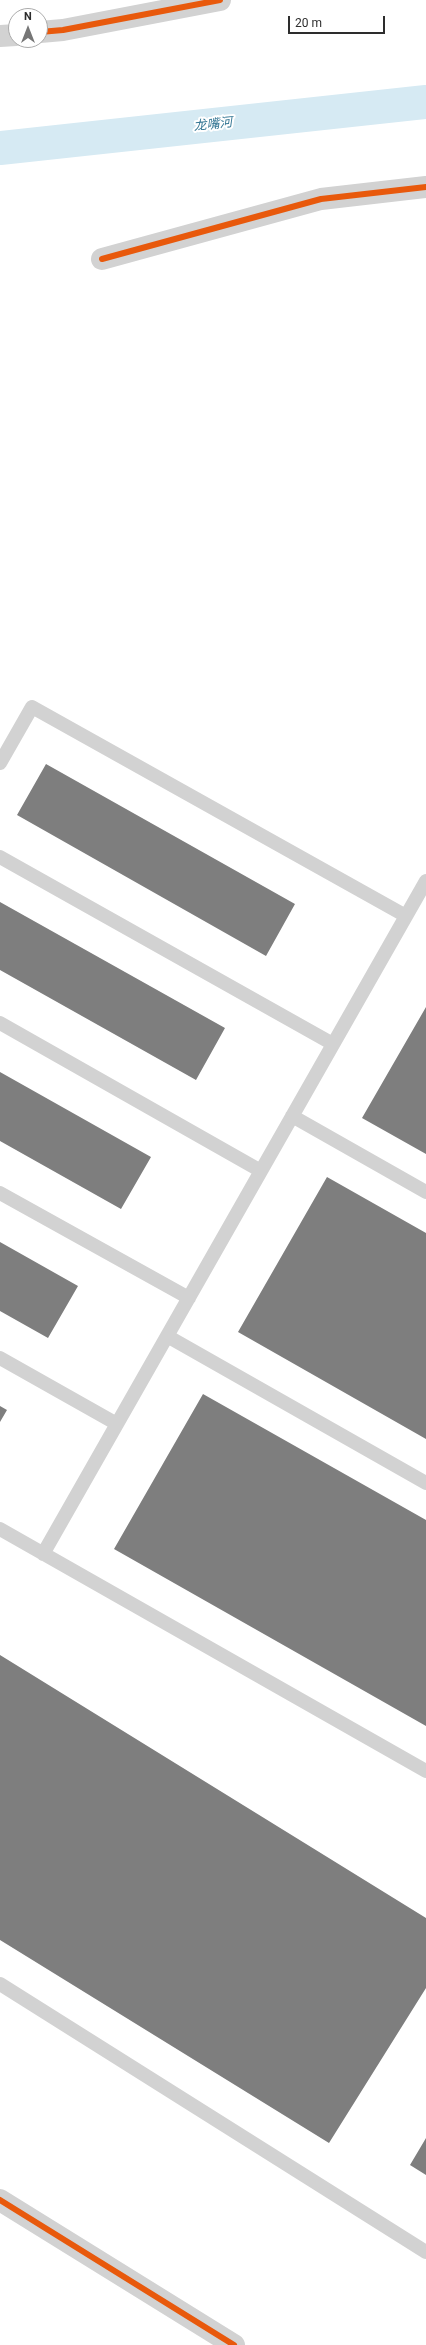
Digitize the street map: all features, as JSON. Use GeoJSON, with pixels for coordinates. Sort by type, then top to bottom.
{"type":"FeatureCollection","features":[{"type":"Feature","properties":{"kind":"street"},"geometry":{"type":"LineString","coordinates":[[48,31],[63,30],[220,0]]}},
{"type":"Feature","properties":{"kind":"street"},"geometry":{"type":"LineString","coordinates":[[102,260],[321,198],[426,187]]}},
{"type":"Feature","properties":{"kind":"street"},"geometry":{"type":"LineString","coordinates":[[0,2200],[234,2345]]}},
{"type":"Feature","properties":{"kind":"lane"},"geometry":{"type":"LineString","coordinates":[[0,763],[32,706],[406,916]]}},
{"type":"Feature","properties":{"kind":"lane"},"geometry":{"type":"LineString","coordinates":[[0,858],[333,1044]]}},
{"type":"Feature","properties":{"kind":"lane"},"geometry":{"type":"LineString","coordinates":[[43,1554],[260,1171],[425,885]]}},
{"type":"Feature","properties":{"kind":"lane"},"geometry":{"type":"LineString","coordinates":[[0,1023],[260,1171]]}},
{"type":"Feature","properties":{"kind":"lane"},"geometry":{"type":"LineString","coordinates":[[292,1116],[426,1192]]}},
{"type":"Feature","properties":{"kind":"lane"},"geometry":{"type":"LineString","coordinates":[[0,1193],[189,1298]]}},
{"type":"Feature","properties":{"kind":"lane"},"geometry":{"type":"LineString","coordinates":[[167,1336],[426,1483]]}},
{"type":"Feature","properties":{"kind":"lane"},"geometry":{"type":"LineString","coordinates":[[0,1358],[117,1424]]}},
{"type":"Feature","properties":{"kind":"lane"},"geometry":{"type":"LineString","coordinates":[[0,1529],[426,1771]]}},
{"type":"Feature","properties":{"kind":"lane"},"geometry":{"type":"LineString","coordinates":[[0,1984],[426,2252]]}},
{"type":"Feature","properties":{"kind":"building"},"geometry":{"type":"Polygon","coordinates":[[[46,764],[295,904],[266,956],[17,815],[46,764]]]}},
{"type":"Feature","properties":{"kind":"building"},"geometry":{"type":"Polygon","coordinates":[[[0,902],[225,1028],[196,1080],[0,970],[0,902]]]}},
{"type":"Feature","properties":{"kind":"building"},"geometry":{"type":"Polygon","coordinates":[[[426,1007],[426,1154],[362,1118],[426,1007]]]}},
{"type":"Feature","properties":{"kind":"building"},"geometry":{"type":"Polygon","coordinates":[[[0,1072],[151,1157],[121,1209],[0,1141],[0,1072]]]}},
{"type":"Feature","properties":{"kind":"building"},"geometry":{"type":"Polygon","coordinates":[[[327,1177],[426,1233],[426,1439],[238,1332],[327,1177]]]}},
{"type":"Feature","properties":{"kind":"building"},"geometry":{"type":"Polygon","coordinates":[[[0,1242],[78,1286],[48,1338],[0,1311],[0,1242]]]}},
{"type":"Feature","properties":{"kind":"building"},"geometry":{"type":"Polygon","coordinates":[[[203,1394],[426,1520],[426,1726],[114,1549],[203,1394]]]}},
{"type":"Feature","properties":{"kind":"building"},"geometry":{"type":"Polygon","coordinates":[[[0,1406],[7,1410],[0,1422],[0,1406]]]}},
{"type":"Feature","properties":{"kind":"building"},"geometry":{"type":"Polygon","coordinates":[[[0,1655],[426,1918],[426,1988],[329,2143],[0,1940],[0,1655]]]}},
{"type":"Feature","properties":{"kind":"building"},"geometry":{"type":"Polygon","coordinates":[[[426,2138],[426,2175],[410,2165],[426,2138]]]}},
{"type":"Feature","properties":{"kind":"waterway","name":"龙嘴河"},"geometry":{"type":"LineString","coordinates":[[0,148],[426,102]]}},
{"type":"Feature","properties":{"kind":"cycle path"},"geometry":{"type":"LineString","coordinates":[[48,31],[63,30],[220,0]]}},
{"type":"Feature","properties":{"kind":"cycle path"},"geometry":{"type":"LineString","coordinates":[[102,259],[321,199],[426,187]]}},
{"type":"Feature","properties":{"kind":"cycle path"},"geometry":{"type":"LineString","coordinates":[[0,2200],[234,2345]]}}]}
